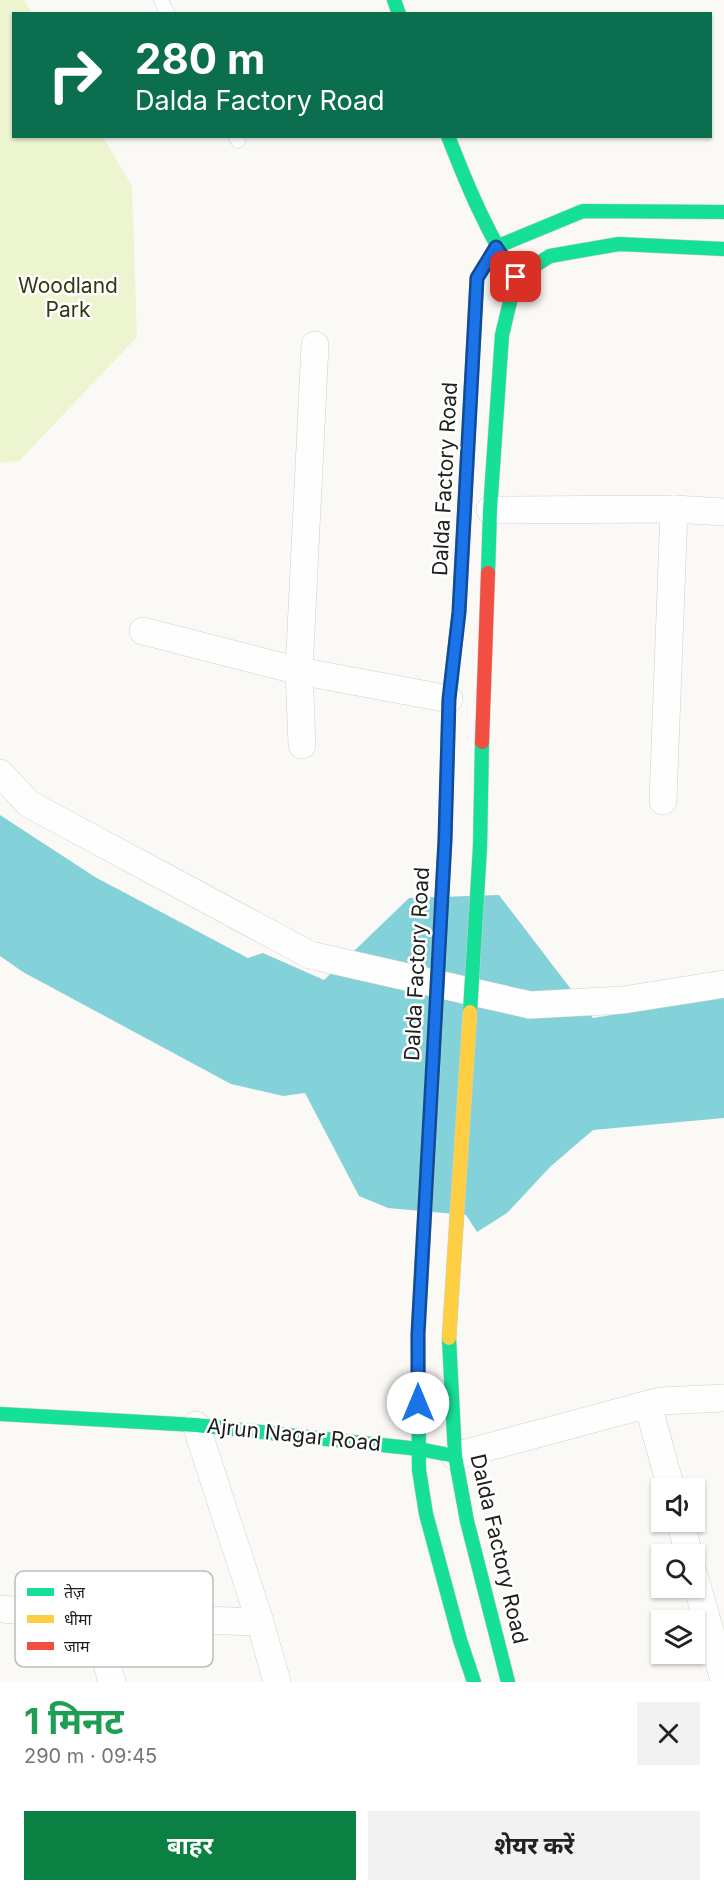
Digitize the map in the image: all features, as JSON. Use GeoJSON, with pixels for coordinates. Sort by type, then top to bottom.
{"type":"FeatureCollection","features":[{"type":"Feature","properties":{"kind":"street"},"geometry":{"type":"LineString","coordinates":[[449,138],[475,205],[496,247],[516,277],[550,256],[619,244],[724,249]]}},
{"type":"Feature","properties":{"kind":"street"},"geometry":{"type":"LineString","coordinates":[[496,247],[583,211],[724,212]]}},
{"type":"Feature","properties":{"kind":"street","name":"Dalda Factory Road"},"geometry":{"type":"LineString","coordinates":[[474,1682],[460,1640],[426,1514],[418,1449],[418,1334],[445,840],[449,699],[459,612],[477,278],[496,247]]}},
{"type":"Feature","properties":{"kind":"street","name":"Dalda Factory Road"},"geometry":{"type":"LineString","coordinates":[[508,1682],[467,1521],[455,1456],[449,1338],[480,847],[490,510],[502,335],[516,277]]}},
{"type":"Feature","properties":{"kind":"street"},"geometry":{"type":"LineString","coordinates":[[302,745],[299,670],[315,345]]}},
{"type":"Feature","properties":{"kind":"street"},"geometry":{"type":"LineString","coordinates":[[663,801],[674,509]]}},
{"type":"Feature","properties":{"kind":"street"},"geometry":{"type":"LineString","coordinates":[[490,510],[674,509],[724,512]]}},
{"type":"Feature","properties":{"kind":"street"},"geometry":{"type":"LineString","coordinates":[[142,631],[299,670],[449,699]]}},
{"type":"Feature","properties":{"kind":"street"},"geometry":{"type":"LineString","coordinates":[[0,773],[29,804],[310,955],[530,1005],[623,1000],[724,984]]}},
{"type":"Feature","properties":{"kind":"street","name":"Ajrun Nagar Road"},"geometry":{"type":"LineString","coordinates":[[0,1413],[196,1425],[418,1449],[455,1456],[660,1401],[724,1398]]}},
{"type":"Feature","properties":{"kind":"street"},"geometry":{"type":"LineString","coordinates":[[648,1405],[668,1478]]}},
{"type":"Feature","properties":{"kind":"street"},"geometry":{"type":"LineString","coordinates":[[196,1425],[260,1622],[277,1682]]}},
{"type":"Feature","properties":{"kind":"street"},"geometry":{"type":"LineString","coordinates":[[705,1597],[715,1617],[724,1680]]}},
{"type":"Feature","properties":{"kind":"street"},"geometry":{"type":"LineString","coordinates":[[0,1609],[15,1610]]}},
{"type":"Feature","properties":{"kind":"street"},"geometry":{"type":"LineString","coordinates":[[213,1620],[260,1622]]}},
{"type":"Feature","properties":{"kind":"street"},"geometry":{"type":"LineString","coordinates":[[108,1667],[112,1682]]}},
{"type":"Feature","properties":{"kind":"green space","name":"Woodland Park"},"geometry":{"type":"Polygon","coordinates":[[[0,0],[24,0],[31,12],[12,12],[12,138],[104,138],[132,186],[137,337],[19,461],[0,463],[0,0]]]}},
{"type":"Feature","properties":{"kind":"water"},"geometry":{"type":"Polygon","coordinates":[[[0,815],[95,877],[248,958],[263,953],[324,980],[409,898],[499,895],[593,1018],[724,997],[724,1118],[593,1130],[550,1167],[507,1213],[477,1232],[466,1215],[388,1208],[359,1196],[305,1093],[283,1096],[231,1084],[23,972],[0,956],[0,815]]]}},
{"type":"Feature","properties":{"kind":"traffic: fast"},"geometry":{"type":"LineString","coordinates":[[394,0],[398,12]]}},
{"type":"Feature","properties":{"kind":"traffic: fast"},"geometry":{"type":"LineString","coordinates":[[449,138],[478,208],[516,277],[502,335],[488,573]]}},
{"type":"Feature","properties":{"kind":"traffic: fast"},"geometry":{"type":"LineString","coordinates":[[496,247],[583,211],[724,212]]}},
{"type":"Feature","properties":{"kind":"traffic: fast"},"geometry":{"type":"LineString","coordinates":[[516,277],[550,256],[619,244],[724,249]]}},
{"type":"Feature","properties":{"kind":"traffic: fast"},"geometry":{"type":"LineString","coordinates":[[445,839],[449,699],[459,612],[477,278],[496,247]]}},
{"type":"Feature","properties":{"kind":"traffic: fast"},"geometry":{"type":"LineString","coordinates":[[480,847],[482,742]]}},
{"type":"Feature","properties":{"kind":"traffic: fast"},"geometry":{"type":"LineString","coordinates":[[433,1067],[445,839]]}},
{"type":"Feature","properties":{"kind":"traffic: fast"},"geometry":{"type":"LineString","coordinates":[[470,1012],[480,847]]}},
{"type":"Feature","properties":{"kind":"traffic: fast"},"geometry":{"type":"LineString","coordinates":[[418,1334],[419,1470],[426,1514],[460,1640],[474,1682]]}},
{"type":"Feature","properties":{"kind":"traffic: fast"},"geometry":{"type":"LineString","coordinates":[[449,1338],[455,1456],[467,1521],[508,1682]]}},
{"type":"Feature","properties":{"kind":"traffic: fast"},"geometry":{"type":"LineString","coordinates":[[0,1414],[196,1425],[419,1449],[455,1456]]}},
{"type":"Feature","properties":{"kind":"traffic: jam"},"geometry":{"type":"LineString","coordinates":[[482,742],[488,573]]}},
{"type":"Feature","properties":{"kind":"traffic: slow"},"geometry":{"type":"LineString","coordinates":[[449,1338],[470,1012]]}},
{"type":"Feature","properties":{"kind":"traffic: slow"},"geometry":{"type":"LineString","coordinates":[[418,1334],[433,1067]]}},
{"type":"Feature","properties":{"kind":"route"},"geometry":{"type":"LineString","coordinates":[[418,1403],[418,1334],[445,840],[449,699],[459,612],[477,278],[496,247],[516,277]]}}]}
